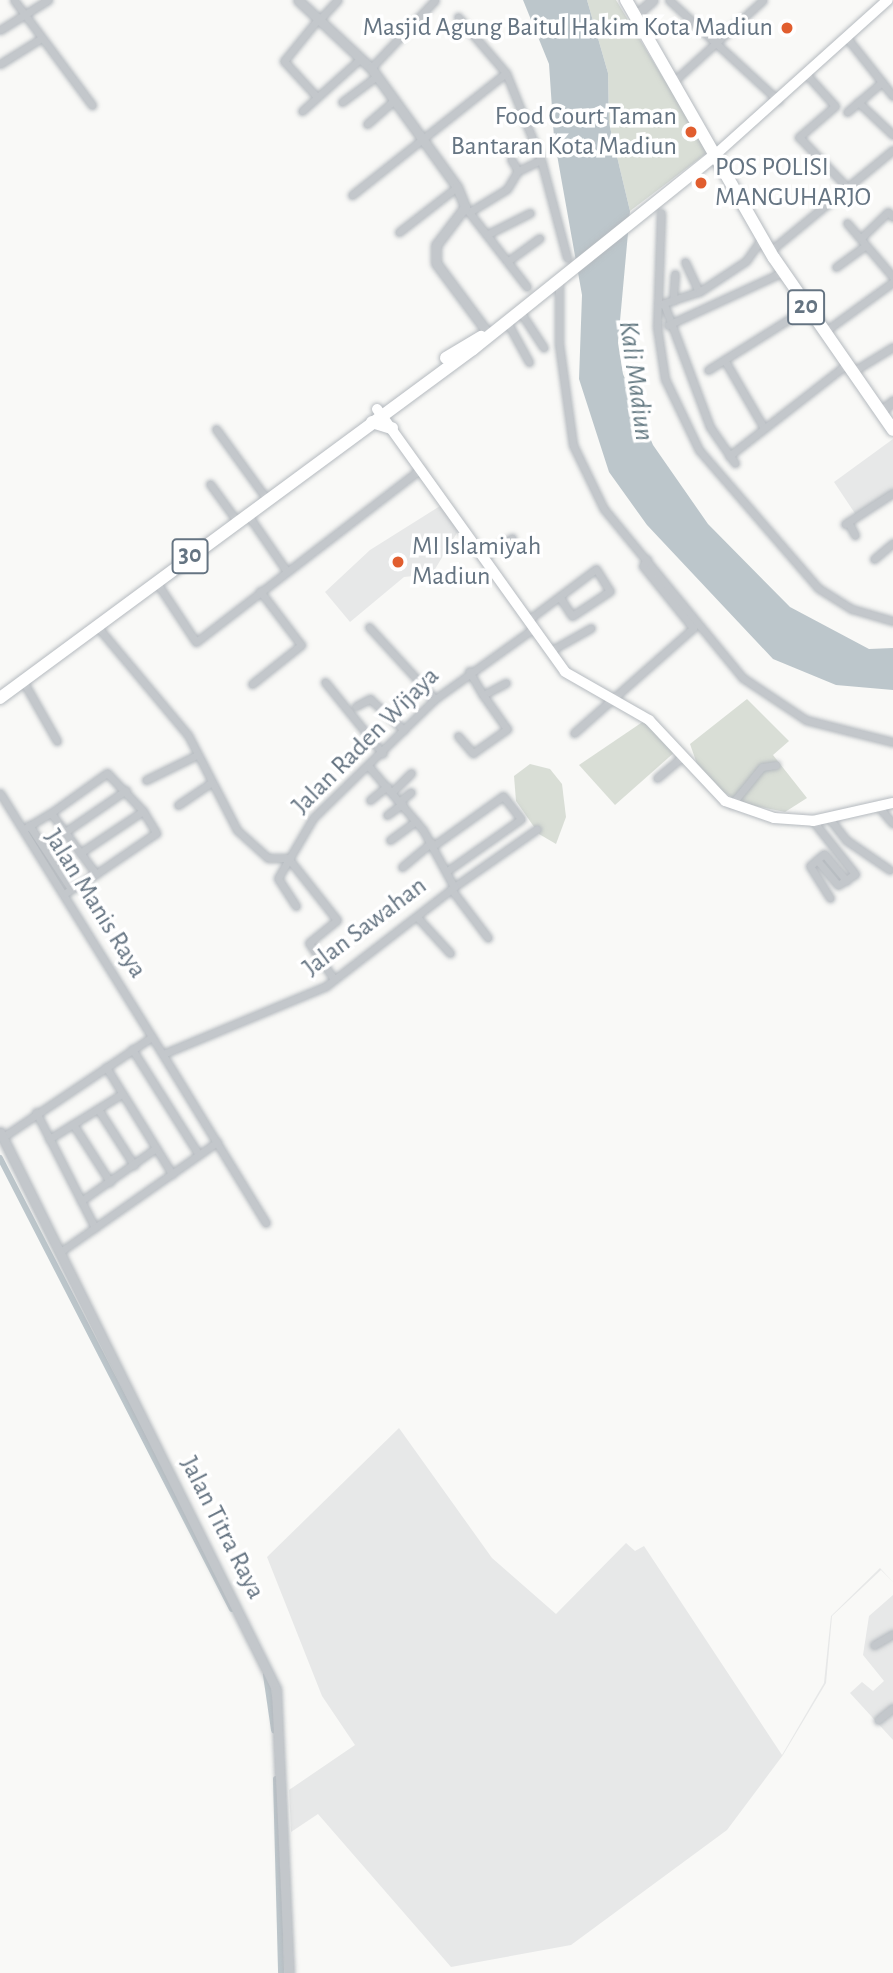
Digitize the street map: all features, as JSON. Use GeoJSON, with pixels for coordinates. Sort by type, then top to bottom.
{"type":"FeatureCollection","features":[{"type":"Feature","properties":{"kind":"highway"},"geometry":{"type":"LineString","coordinates":[[626,0],[674,81],[713,157]]}},
{"type":"Feature","properties":{"kind":"highway","name":"30"},"geometry":{"type":"LineString","coordinates":[[0,698],[155,580],[248,515],[562,277],[713,157]]}},
{"type":"Feature","properties":{"kind":"highway","name":"20"},"geometry":{"type":"LineString","coordinates":[[713,157],[807,308],[893,430]]}},
{"type":"Feature","properties":{"kind":"highway"},"geometry":{"type":"LineString","coordinates":[[377,416],[392,428]]}},
{"type":"Feature","properties":{"kind":"highway","name":"30"},"geometry":{"type":"LineString","coordinates":[[0,691],[263,494],[377,416]]}},
{"type":"Feature","properties":{"kind":"main road"},"geometry":{"type":"LineString","coordinates":[[713,157],[779,101],[888,0]]}},
{"type":"Feature","properties":{"kind":"main road"},"geometry":{"type":"LineString","coordinates":[[392,428],[485,555],[550,651],[580,685],[649,720],[731,806],[813,821],[893,803]]}},
{"type":"Feature","properties":{"kind":"street"},"geometry":{"type":"LineString","coordinates":[[14,0],[40,39],[92,104]]}},
{"type":"Feature","properties":{"kind":"street"},"geometry":{"type":"LineString","coordinates":[[0,30],[48,0]]}},
{"type":"Feature","properties":{"kind":"street"},"geometry":{"type":"LineString","coordinates":[[298,0],[374,72],[457,187],[468,209],[527,287]]}},
{"type":"Feature","properties":{"kind":"street"},"geometry":{"type":"LineString","coordinates":[[317,97],[284,61],[338,0]]}},
{"type":"Feature","properties":{"kind":"street"},"geometry":{"type":"LineString","coordinates":[[342,102],[374,72],[435,0]]}},
{"type":"Feature","properties":{"kind":"street"},"geometry":{"type":"LineString","coordinates":[[635,16],[653,0]]}},
{"type":"Feature","properties":{"kind":"street"},"geometry":{"type":"LineString","coordinates":[[669,0],[779,101]]}},
{"type":"Feature","properties":{"kind":"street"},"geometry":{"type":"LineString","coordinates":[[674,81],[763,0]]}},
{"type":"Feature","properties":{"kind":"street"},"geometry":{"type":"LineString","coordinates":[[458,17],[506,73],[541,160],[567,258]]}},
{"type":"Feature","properties":{"kind":"street"},"geometry":{"type":"LineString","coordinates":[[847,38],[893,96]]}},
{"type":"Feature","properties":{"kind":"street"},"geometry":{"type":"LineString","coordinates":[[0,64],[40,39]]}},
{"type":"Feature","properties":{"kind":"street"},"geometry":{"type":"LineString","coordinates":[[302,111],[361,58]]}},
{"type":"Feature","properties":{"kind":"street"},"geometry":{"type":"LineString","coordinates":[[352,194],[421,136],[506,73]]}},
{"type":"Feature","properties":{"kind":"street"},"geometry":{"type":"LineString","coordinates":[[807,75],[835,106],[799,136],[847,187]]}},
{"type":"Feature","properties":{"kind":"street"},"geometry":{"type":"LineString","coordinates":[[847,112],[882,82]]}},
{"type":"Feature","properties":{"kind":"street"},"geometry":{"type":"LineString","coordinates":[[367,124],[395,100]]}},
{"type":"Feature","properties":{"kind":"street"},"geometry":{"type":"LineString","coordinates":[[858,102],[893,136]]}},
{"type":"Feature","properties":{"kind":"street"},"geometry":{"type":"LineString","coordinates":[[770,251],[893,150]]}},
{"type":"Feature","properties":{"kind":"street"},"geometry":{"type":"LineString","coordinates":[[511,159],[518,171]]}},
{"type":"Feature","properties":{"kind":"street"},"geometry":{"type":"LineString","coordinates":[[485,335],[436,263],[436,245],[468,209],[507,189],[518,171],[541,160]]}},
{"type":"Feature","properties":{"kind":"street"},"geometry":{"type":"LineString","coordinates":[[399,232],[457,187]]}},
{"type":"Feature","properties":{"kind":"street"},"geometry":{"type":"LineString","coordinates":[[836,267],[863,242],[888,212],[893,217]]}},
{"type":"Feature","properties":{"kind":"street"},"geometry":{"type":"LineString","coordinates":[[488,234],[530,213]]}},
{"type":"Feature","properties":{"kind":"street"},"geometry":{"type":"LineString","coordinates":[[661,213],[660,304],[665,379],[711,469],[818,588],[852,609],[893,621]]}},
{"type":"Feature","properties":{"kind":"street"},"geometry":{"type":"LineString","coordinates":[[824,333],[893,280],[847,223]]}},
{"type":"Feature","properties":{"kind":"street"},"geometry":{"type":"LineString","coordinates":[[508,261],[540,238]]}},
{"type":"Feature","properties":{"kind":"street"},"geometry":{"type":"LineString","coordinates":[[660,304],[699,292],[746,261],[762,238]]}},
{"type":"Feature","properties":{"kind":"street"},"geometry":{"type":"LineString","coordinates":[[685,262],[699,292]]}},
{"type":"Feature","properties":{"kind":"street"},"geometry":{"type":"LineString","coordinates":[[668,325],[783,271]]}},
{"type":"Feature","properties":{"kind":"street"},"geometry":{"type":"LineString","coordinates":[[673,301],[675,274]]}},
{"type":"Feature","properties":{"kind":"street"},"geometry":{"type":"LineString","coordinates":[[562,277],[563,386],[577,458],[604,509],[647,559],[732,668],[781,708],[831,729],[893,741]]}},
{"type":"Feature","properties":{"kind":"street"},"geometry":{"type":"LineString","coordinates":[[660,304],[710,427],[735,463]]}},
{"type":"Feature","properties":{"kind":"street"},"geometry":{"type":"LineString","coordinates":[[708,370],[807,308]]}},
{"type":"Feature","properties":{"kind":"street"},"geometry":{"type":"LineString","coordinates":[[518,310],[544,348]]}},
{"type":"Feature","properties":{"kind":"street"},"geometry":{"type":"LineString","coordinates":[[505,320],[529,362]]}},
{"type":"Feature","properties":{"kind":"street"},"geometry":{"type":"LineString","coordinates":[[729,456],[848,369],[893,347]]}},
{"type":"Feature","properties":{"kind":"street"},"geometry":{"type":"LineString","coordinates":[[725,361],[764,428]]}},
{"type":"Feature","properties":{"kind":"street"},"geometry":{"type":"LineString","coordinates":[[880,412],[893,401]]}},
{"type":"Feature","properties":{"kind":"street"},"geometry":{"type":"LineString","coordinates":[[216,429],[263,494]]}},
{"type":"Feature","properties":{"kind":"street"},"geometry":{"type":"LineString","coordinates":[[155,580],[196,642],[286,570],[423,468]]}},
{"type":"Feature","properties":{"kind":"street"},"geometry":{"type":"LineString","coordinates":[[210,484],[233,516]]}},
{"type":"Feature","properties":{"kind":"street"},"geometry":{"type":"LineString","coordinates":[[856,535],[846,523],[893,493]]}},
{"type":"Feature","properties":{"kind":"street"},"geometry":{"type":"LineString","coordinates":[[248,515],[286,570]]}},
{"type":"Feature","properties":{"kind":"street"},"geometry":{"type":"LineString","coordinates":[[485,555],[512,538]]}},
{"type":"Feature","properties":{"kind":"street"},"geometry":{"type":"LineString","coordinates":[[874,559],[893,543]]}},
{"type":"Feature","properties":{"kind":"street"},"geometry":{"type":"LineString","coordinates":[[574,733],[693,628],[643,566],[647,559]]}},
{"type":"Feature","properties":{"kind":"street","name":"Jalan Raden Wijaya"},"geometry":{"type":"LineString","coordinates":[[596,569],[610,591],[572,616],[561,600],[559,593],[596,569]]}},
{"type":"Feature","properties":{"kind":"street"},"geometry":{"type":"LineString","coordinates":[[252,684],[301,645],[260,591]]}},
{"type":"Feature","properties":{"kind":"street","name":"Jalan Raden Wijaya"},"geometry":{"type":"LineString","coordinates":[[288,858],[319,811],[370,768],[435,699],[561,600]]}},
{"type":"Feature","properties":{"kind":"street"},"geometry":{"type":"LineString","coordinates":[[96,625],[188,735],[211,783],[258,852],[288,858],[337,920],[309,943],[334,979]]}},
{"type":"Feature","properties":{"kind":"street"},"geometry":{"type":"LineString","coordinates":[[369,627],[435,699]]}},
{"type":"Feature","properties":{"kind":"street"},"geometry":{"type":"LineString","coordinates":[[550,651],[591,628]]}},
{"type":"Feature","properties":{"kind":"street"},"geometry":{"type":"LineString","coordinates":[[458,736],[473,753],[507,729],[469,671]]}},
{"type":"Feature","properties":{"kind":"street"},"geometry":{"type":"LineString","coordinates":[[23,681],[57,741]]}},
{"type":"Feature","properties":{"kind":"street"},"geometry":{"type":"LineString","coordinates":[[325,682],[383,754]]}},
{"type":"Feature","properties":{"kind":"street"},"geometry":{"type":"LineString","coordinates":[[483,695],[506,683]]}},
{"type":"Feature","properties":{"kind":"street"},"geometry":{"type":"LineString","coordinates":[[356,706],[370,699],[404,730]]}},
{"type":"Feature","properties":{"kind":"street"},"geometry":{"type":"LineString","coordinates":[[146,780],[197,755]]}},
{"type":"Feature","properties":{"kind":"street"},"geometry":{"type":"LineString","coordinates":[[657,778],[684,755]]}},
{"type":"Feature","properties":{"kind":"street"},"geometry":{"type":"LineString","coordinates":[[731,806],[762,767],[776,765]]}},
{"type":"Feature","properties":{"kind":"street","name":"Jalan Sawahan"},"geometry":{"type":"LineString","coordinates":[[163,1054],[288,1005],[334,979],[453,888],[432,844],[401,802],[370,768]]}},
{"type":"Feature","properties":{"kind":"street"},"geometry":{"type":"LineString","coordinates":[[27,827],[107,773],[126,790],[143,811],[156,833],[68,891]]}},
{"type":"Feature","properties":{"kind":"street"},"geometry":{"type":"LineString","coordinates":[[370,800],[411,773]]}},
{"type":"Feature","properties":{"kind":"street"},"geometry":{"type":"LineString","coordinates":[[178,805],[211,783]]}},
{"type":"Feature","properties":{"kind":"street"},"geometry":{"type":"LineString","coordinates":[[65,832],[126,790]]}},
{"type":"Feature","properties":{"kind":"street"},"geometry":{"type":"LineString","coordinates":[[387,815],[411,792]]}},
{"type":"Feature","properties":{"kind":"street","name":"Jalan Manis Raya"},"geometry":{"type":"LineString","coordinates":[[0,793],[27,827],[68,891],[163,1054]]}},
{"type":"Feature","properties":{"kind":"street"},"geometry":{"type":"LineString","coordinates":[[402,867],[503,796],[521,818],[447,871]]}},
{"type":"Feature","properties":{"kind":"street"},"geometry":{"type":"LineString","coordinates":[[878,806],[893,824]]}},
{"type":"Feature","properties":{"kind":"street"},"geometry":{"type":"LineString","coordinates":[[80,853],[143,811]]}},
{"type":"Feature","properties":{"kind":"street"},"geometry":{"type":"LineString","coordinates":[[51,813],[96,874]]}},
{"type":"Feature","properties":{"kind":"street"},"geometry":{"type":"LineString","coordinates":[[829,818],[846,840],[890,870]]}},
{"type":"Feature","properties":{"kind":"street"},"geometry":{"type":"LineString","coordinates":[[390,840],[416,821]]}},
{"type":"Feature","properties":{"kind":"street"},"geometry":{"type":"LineString","coordinates":[[813,821],[855,874],[838,885],[817,860]]}},
{"type":"Feature","properties":{"kind":"street"},"geometry":{"type":"LineString","coordinates":[[488,938],[453,888],[537,830]]}},
{"type":"Feature","properties":{"kind":"street"},"geometry":{"type":"LineString","coordinates":[[830,898],[808,872],[833,846]]}},
{"type":"Feature","properties":{"kind":"street"},"geometry":{"type":"LineString","coordinates":[[824,854],[847,881]]}},
{"type":"Feature","properties":{"kind":"street"},"geometry":{"type":"LineString","coordinates":[[288,858],[278,883],[296,906]]}},
{"type":"Feature","properties":{"kind":"street"},"geometry":{"type":"LineString","coordinates":[[827,873],[844,860]]}},
{"type":"Feature","properties":{"kind":"street"},"geometry":{"type":"LineString","coordinates":[[417,916],[450,953]]}},
{"type":"Feature","properties":{"kind":"street"},"geometry":{"type":"LineString","coordinates":[[1,1134],[152,1037]]}},
{"type":"Feature","properties":{"kind":"street"},"geometry":{"type":"LineString","coordinates":[[132,1049],[199,1155]]}},
{"type":"Feature","properties":{"kind":"street"},"geometry":{"type":"LineString","coordinates":[[163,1054],[267,1223]]}},
{"type":"Feature","properties":{"kind":"street"},"geometry":{"type":"LineString","coordinates":[[106,1068],[172,1174]]}},
{"type":"Feature","properties":{"kind":"street"},"geometry":{"type":"LineString","coordinates":[[49,1139],[122,1094]]}},
{"type":"Feature","properties":{"kind":"street"},"geometry":{"type":"LineString","coordinates":[[98,1109],[134,1165]]}},
{"type":"Feature","properties":{"kind":"street"},"geometry":{"type":"LineString","coordinates":[[36,1112],[95,1228]]}},
{"type":"Feature","properties":{"kind":"street"},"geometry":{"type":"LineString","coordinates":[[73,1124],[110,1182]]}},
{"type":"Feature","properties":{"kind":"street","name":"Jalan Titra Raya"},"geometry":{"type":"LineString","coordinates":[[1,1134],[276,1689],[289,1973]]}},
{"type":"Feature","properties":{"kind":"street"},"geometry":{"type":"LineString","coordinates":[[60,1252],[217,1142]]}},
{"type":"Feature","properties":{"kind":"street"},"geometry":{"type":"LineString","coordinates":[[81,1201],[156,1149]]}},
{"type":"Feature","properties":{"kind":"street"},"geometry":{"type":"LineString","coordinates":[[874,1645],[893,1634]]}},
{"type":"Feature","properties":{"kind":"street"},"geometry":{"type":"LineString","coordinates":[[878,1720],[893,1709]]}},
{"type":"Feature","properties":{"kind":"shaded area"},"geometry":{"type":"Polygon","coordinates":[[[523,0],[587,0],[608,73],[609,123],[630,211],[618,343],[623,374],[653,445],[708,524],[790,607],[869,649],[893,648],[893,690],[836,685],[773,659],[647,525],[609,472],[579,379],[582,295],[554,138],[549,64],[523,0]]]}},
{"type":"Feature","properties":{"kind":"shaded area"},"geometry":{"type":"Polygon","coordinates":[[[587,0],[616,0],[708,152],[630,211],[609,123],[608,73],[587,0]]]}},
{"type":"Feature","properties":{"kind":"shaded area"},"geometry":{"type":"Polygon","coordinates":[[[893,439],[893,491],[856,515],[834,482],[893,439]]]}},
{"type":"Feature","properties":{"kind":"shaded area","name":"MI Islamiyah Madiun"},"geometry":{"type":"Polygon","coordinates":[[[448,501],[463,523],[432,574],[404,577],[350,622],[325,592],[370,550],[448,501]]]}},
{"type":"Feature","properties":{"kind":"shaded area"},"geometry":{"type":"Polygon","coordinates":[[[747,699],[789,741],[773,755],[807,798],[785,812],[741,803],[720,790],[697,764],[690,744],[747,699]]]}},
{"type":"Feature","properties":{"kind":"shaded area"},"geometry":{"type":"Polygon","coordinates":[[[644,721],[676,751],[615,805],[579,765],[644,721]]]}},
{"type":"Feature","properties":{"kind":"shaded area"},"geometry":{"type":"Polygon","coordinates":[[[530,764],[550,769],[562,784],[566,817],[556,844],[539,834],[516,801],[514,776],[530,764]]]}},
{"type":"Feature","properties":{"kind":"shaded area"},"geometry":{"type":"Polygon","coordinates":[[[399,1428],[492,1558],[556,1614],[626,1543],[635,1551],[644,1546],[782,1755],[824,1683],[831,1616],[880,1568],[893,1582],[881,1570],[832,1616],[826,1683],[783,1755],[727,1830],[571,1945],[451,1967],[318,1814],[291,1832],[289,1790],[355,1745],[322,1696],[267,1557],[399,1428]]]}},
{"type":"Feature","properties":{"kind":"shaded area"},"geometry":{"type":"Polygon","coordinates":[[[893,1595],[893,1740],[850,1693],[862,1682],[873,1691],[884,1681],[863,1655],[869,1616],[893,1595]]]}},
{"type":"Feature","properties":{"kind":"waterway"},"geometry":{"type":"LineString","coordinates":[[0,1158],[232,1609]]}},
{"type":"Feature","properties":{"kind":"waterway"},"geometry":{"type":"LineString","coordinates":[[266,1675],[274,1730]]}},
{"type":"Feature","properties":{"kind":"waterway"},"geometry":{"type":"LineString","coordinates":[[276,1779],[281,1973]]}},
{"type":"Feature","properties":{"kind":"place","name":"Masjid Agung Baitul Hakim Kota Madiun"},"geometry":{"type":"Point","coordinates":[787,28]}},
{"type":"Feature","properties":{"kind":"place","name":"Food Court Taman Bantaran Kota Madiun"},"geometry":{"type":"Point","coordinates":[691,132]}},
{"type":"Feature","properties":{"kind":"place","name":"POS POLISI MANGUHARJO"},"geometry":{"type":"Point","coordinates":[701,183]}},
{"type":"Feature","properties":{"kind":"place","name":"MI Islamiyah Madiun"},"geometry":{"type":"Point","coordinates":[398,562]}},
{"type":"Feature","properties":{"kind":"water label","name":"Kali Madiun"},"geometry":{"type":"Point","coordinates":[636,381]}}]}
